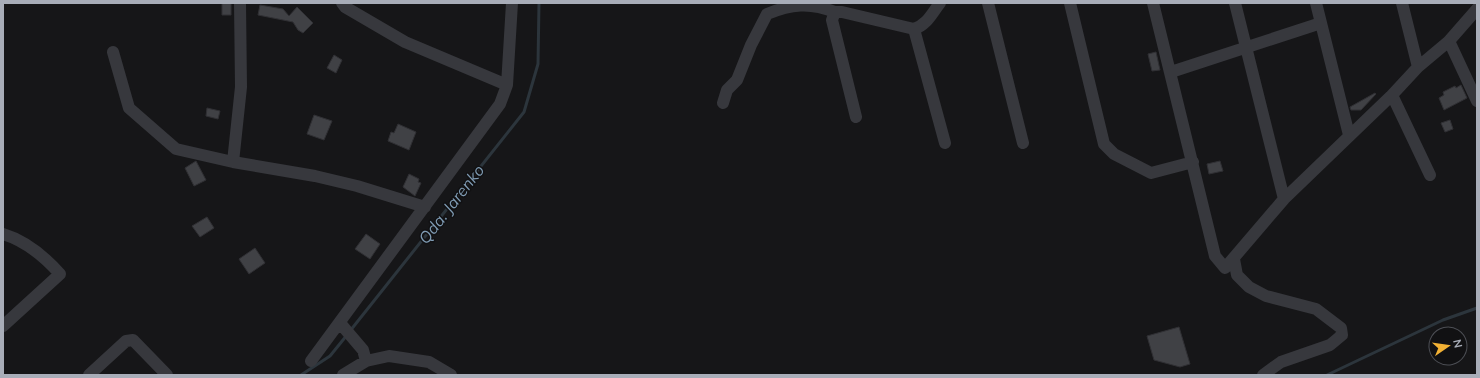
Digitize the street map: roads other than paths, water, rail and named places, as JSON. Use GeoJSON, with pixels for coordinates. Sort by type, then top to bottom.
{"type":"FeatureCollection","features":[{"type":"Feature","properties":{"kind":"street"},"geometry":{"type":"LineString","coordinates":[[233,162],[241,88],[240,3]]}},
{"type":"Feature","properties":{"kind":"street"},"geometry":{"type":"LineString","coordinates":[[342,3],[345,7],[405,42],[507,85]]}},
{"type":"Feature","properties":{"kind":"street"},"geometry":{"type":"LineString","coordinates":[[311,361],[500,104],[507,85],[512,3]]}},
{"type":"Feature","properties":{"kind":"street"},"geometry":{"type":"LineString","coordinates":[[723,103],[727,90],[737,80],[751,45],[767,14],[783,8],[806,5],[820,6],[835,12],[842,12],[914,29],[926,22],[940,3]]}},
{"type":"Feature","properties":{"kind":"street"},"geometry":{"type":"LineString","coordinates":[[988,3],[1023,143]]}},
{"type":"Feature","properties":{"kind":"street"},"geometry":{"type":"LineString","coordinates":[[1070,3],[1104,144],[1114,154],[1151,173],[1193,162]]}},
{"type":"Feature","properties":{"kind":"street"},"geometry":{"type":"LineString","coordinates":[[1153,3],[1215,256],[1225,268],[1284,199],[1392,95],[1418,67],[1449,41],[1477,8]]}},
{"type":"Feature","properties":{"kind":"street"},"geometry":{"type":"LineString","coordinates":[[1235,3],[1284,199]]}},
{"type":"Feature","properties":{"kind":"street"},"geometry":{"type":"LineString","coordinates":[[1316,3],[1349,135]]}},
{"type":"Feature","properties":{"kind":"street"},"geometry":{"type":"LineString","coordinates":[[1402,3],[1418,67]]}},
{"type":"Feature","properties":{"kind":"street"},"geometry":{"type":"LineString","coordinates":[[835,12],[832,20],[856,117]]}},
{"type":"Feature","properties":{"kind":"street"},"geometry":{"type":"LineString","coordinates":[[1171,72],[1321,23]]}},
{"type":"Feature","properties":{"kind":"street"},"geometry":{"type":"LineString","coordinates":[[914,29],[945,143]]}},
{"type":"Feature","properties":{"kind":"street"},"geometry":{"type":"LineString","coordinates":[[1449,41],[1477,101]]}},
{"type":"Feature","properties":{"kind":"street"},"geometry":{"type":"LineString","coordinates":[[113,52],[129,108],[176,149],[233,162],[314,176],[357,186],[425,207]]}},
{"type":"Feature","properties":{"kind":"street"},"geometry":{"type":"LineString","coordinates":[[1392,95],[1430,175]]}},
{"type":"Feature","properties":{"kind":"street"},"geometry":{"type":"LineString","coordinates":[[3,234],[20,239],[46,258],[60,274],[3,326]]}},
{"type":"Feature","properties":{"kind":"street"},"geometry":{"type":"LineString","coordinates":[[1234,259],[1237,275],[1249,287],[1266,296],[1316,309],[1341,328],[1342,335],[1330,345],[1281,362],[1263,375]]}},
{"type":"Feature","properties":{"kind":"street"},"geometry":{"type":"LineString","coordinates":[[340,323],[363,350],[366,361]]}},
{"type":"Feature","properties":{"kind":"street"},"geometry":{"type":"LineString","coordinates":[[89,375],[126,341],[133,340],[167,375]]}},
{"type":"Feature","properties":{"kind":"street"},"geometry":{"type":"LineString","coordinates":[[343,375],[366,361],[389,356],[429,362],[451,375]]}},
{"type":"Feature","properties":{"kind":"waterway","name":"Qda. Jarenko"},"geometry":{"type":"LineString","coordinates":[[350,331],[524,112],[538,64],[539,3]]}},
{"type":"Feature","properties":{"kind":"waterway"},"geometry":{"type":"LineString","coordinates":[[1327,375],[1443,320],[1477,308]]}},
{"type":"Feature","properties":{"kind":"waterway","name":"Qda. Jarenko"},"geometry":{"type":"LineString","coordinates":[[301,375],[330,356],[347,335]]}}]}
